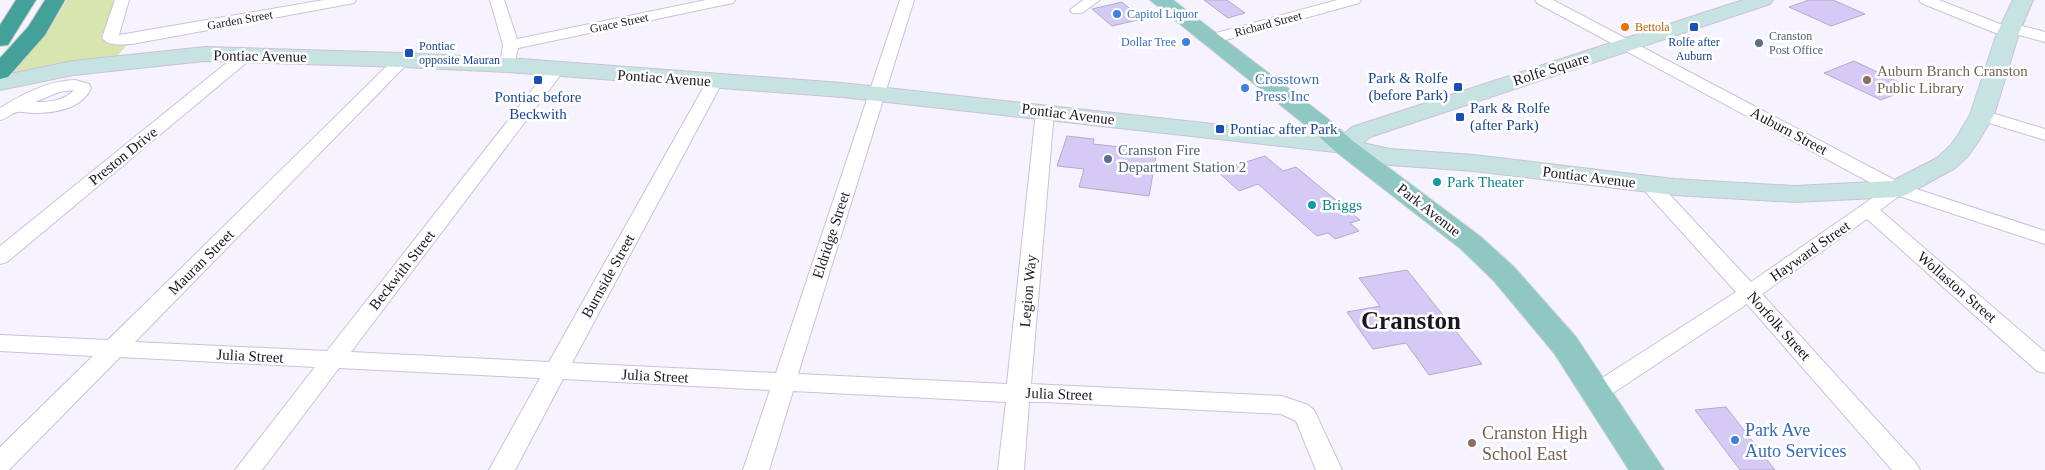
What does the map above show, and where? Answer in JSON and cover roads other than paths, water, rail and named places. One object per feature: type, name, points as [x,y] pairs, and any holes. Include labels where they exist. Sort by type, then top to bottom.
[{"type":"highway","points":[[0,40],[26,0]]},
{"type":"highway","points":[[0,72],[37,30],[55,0]]},
{"type":"main road","name":"Park Avenue","points":[[1160,0],[1318,123],[1344,146],[1471,243],[1504,274],[1565,345],[1648,470]]},
{"type":"main road","name":"Rolfe Square","points":[[1344,146],[1361,132],[1763,0]]},
{"type":"main road","name":"Pontiac Avenue","points":[[0,83],[73,68],[205,54],[402,60],[509,55],[556,70],[877,94],[1344,146],[1390,157],[1474,163],[1648,184],[1795,194],[1897,189],[1946,163],[1959,152],[1982,116],[2010,31],[2023,0]]},
{"type":"street","name":"Garden Street","points":[[122,0],[110,38],[116,40],[132,39],[348,0]]},
{"type":"street","points":[[497,0],[509,55]]},
{"type":"street","name":"Grace Street","points":[[509,55],[728,0]]},
{"type":"street","name":"Eldridge Street","points":[[756,470],[907,0]]},
{"type":"street","points":[[1077,10],[1093,0]]},
{"type":"street","name":"Richard Street","points":[[1211,39],[1354,0]]},
{"type":"street","name":"Auburn Street","points":[[1542,0],[1897,189],[2045,238]]},
{"type":"street","points":[[1926,0],[2010,31],[2045,37]]},
{"type":"street","name":"Preston Drive","points":[[0,257],[246,55]]},
{"type":"street","name":"Mauran Street","points":[[0,464],[402,60]]},
{"type":"street","name":"Beckwith Street","points":[[248,470],[556,70]]},
{"type":"street","name":"Burnside Street","points":[[502,470],[714,81]]},
{"type":"street","points":[[0,115],[17,106]]},
{"type":"street","name":"Legion Way","points":[[1011,470],[1044,112]]},
{"type":"street","points":[[1982,116],[2045,135]]},
{"type":"street","name":"Norfolk Street","points":[[1648,184],[1750,293],[1908,470]]},
{"type":"street","name":"Hayward Street","points":[[1596,393],[1750,293],[1897,189]]},
{"type":"street","name":"Wollaston Street","points":[[1869,210],[2035,351],[2045,365]]},
{"type":"street","name":"Julia Street","points":[[0,343],[1282,405],[1300,411],[1306,416],[1329,470]]},
{"type":"place","name":"Capitol Liquor","points":[[1117,14]]},
{"type":"place","name":"Bettola","points":[[1625,27]]},
{"type":"place","name":"Rolfe after Auburn","points":[[1694,27]]},
{"type":"place","name":"Dollar Tree","points":[[1186,42]]},
{"type":"place","name":"Cranston Post Office","points":[[1759,43]]},
{"type":"place","name":"Pontiac opposite Mauran","points":[[409,53]]},
{"type":"place","name":"Pontiac before Beckwith","points":[[538,80]]},
{"type":"place","name":"Auburn Branch Cranston Public Library","points":[[1867,80]]},
{"type":"place","name":"Park & Rolfe (before Park)","points":[[1458,87]]},
{"type":"place","name":"Crosstown Press Inc","points":[[1245,88]]},
{"type":"place","name":"Park & Rolfe (after Park)","points":[[1460,117]]},
{"type":"place","name":"Pontiac after Park","points":[[1220,129]]},
{"type":"place","name":"Cranston Fire Department Station 2","points":[[1108,159]]},
{"type":"place","name":"Park Theater","points":[[1437,182]]},
{"type":"place","name":"Briggs","points":[[1312,205]]},
{"type":"place","name":"Park Ave Auto Services","points":[[1735,440]]},
{"type":"place","name":"Cranston High School East","points":[[1472,443]]},
{"type":"district","name":"Cranston","points":[[1411,320]]}]
